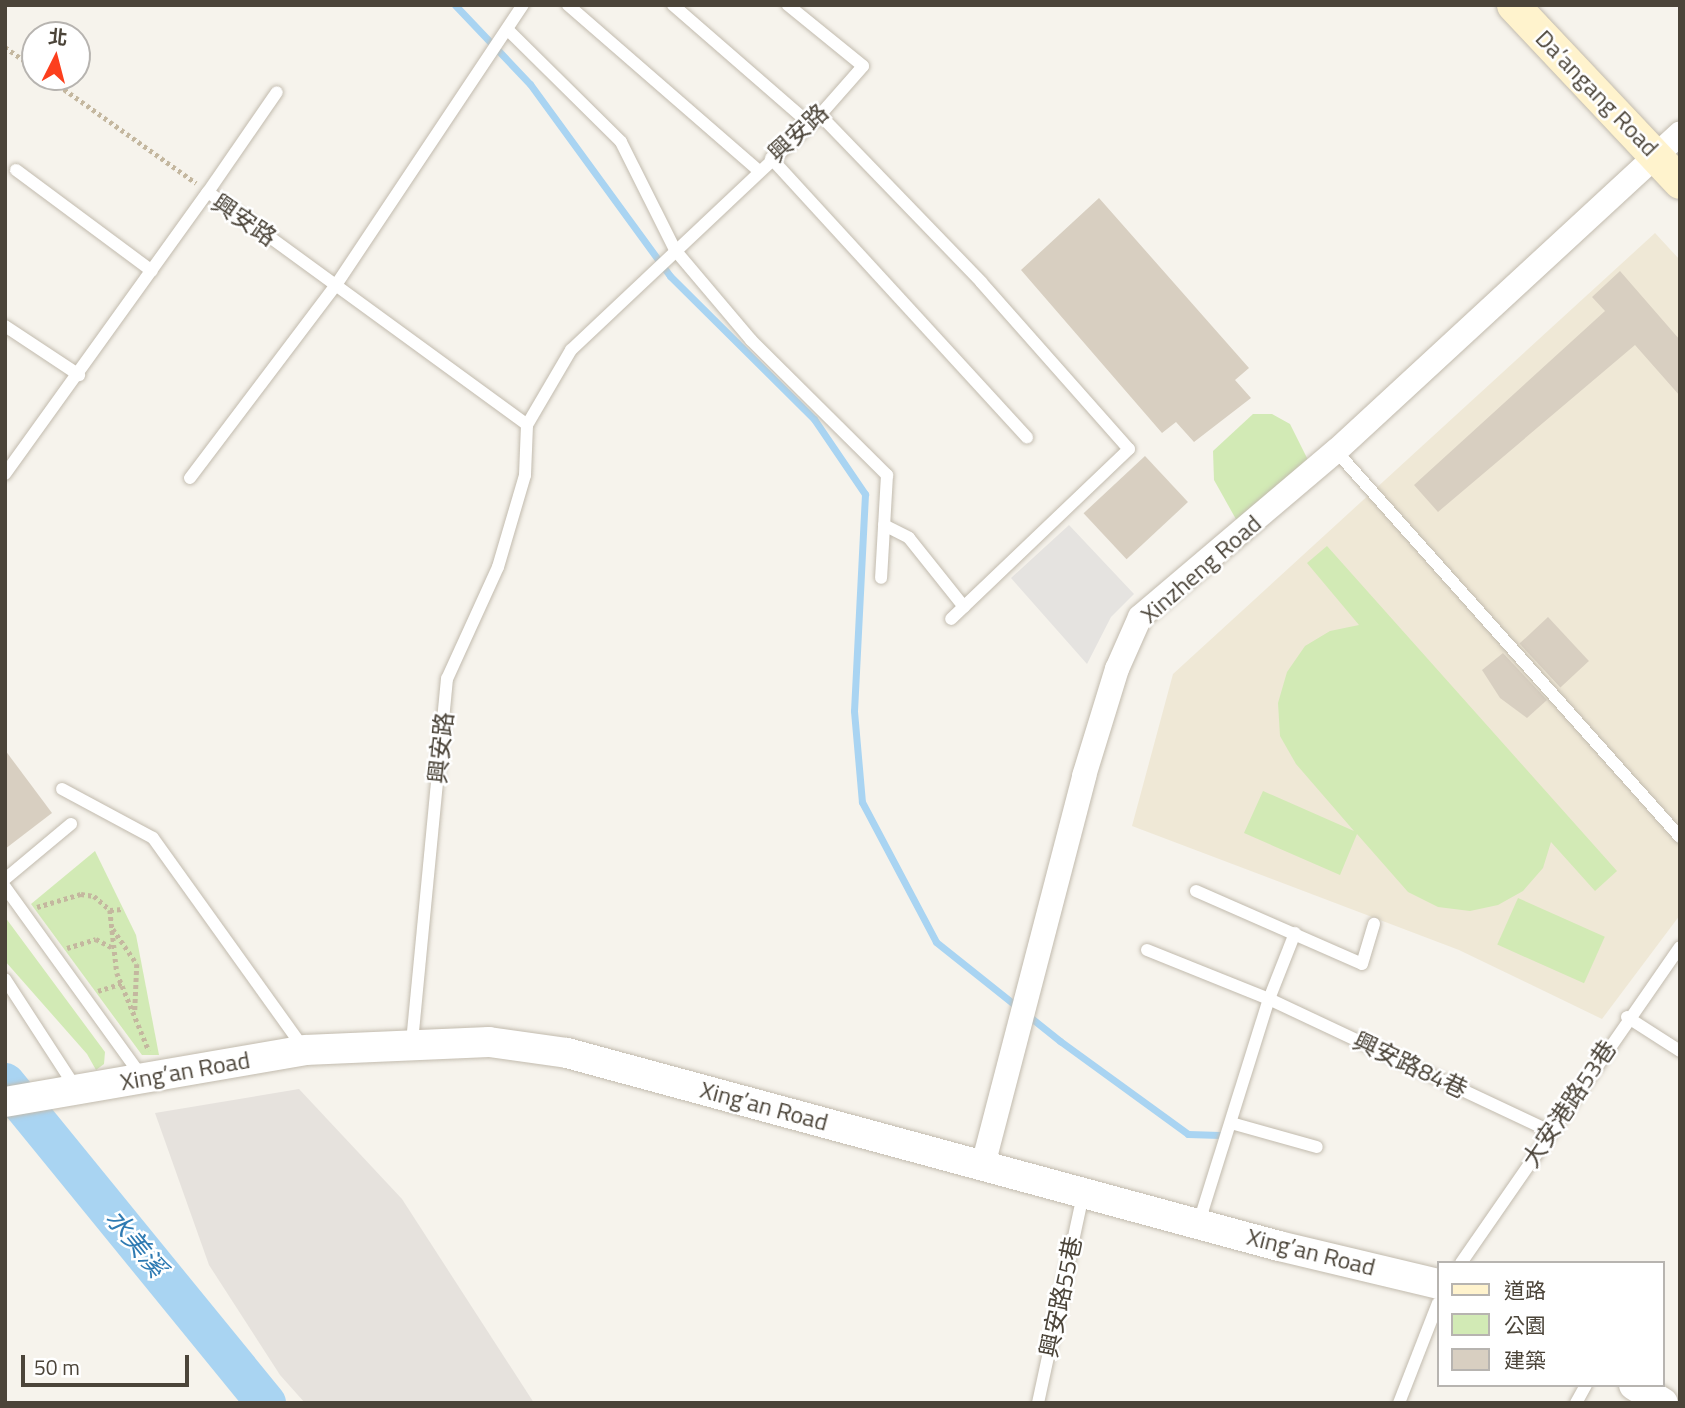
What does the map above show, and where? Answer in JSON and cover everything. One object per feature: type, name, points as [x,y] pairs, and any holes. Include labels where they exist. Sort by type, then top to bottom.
[{"type":"main road","name":"Da’angang Road","points":[[1513,6],[1668,144],[1680,182]]},
{"type":"street","name":"Xinzheng Road","points":[[983,1165],[1084,776],[1117,669],[1140,617],[1336,451],[1668,144]]},
{"type":"street","name":"Xing’an Road","points":[[5,1102],[77,1090],[146,1067],[412,1042],[489,1042],[567,1053],[1436,1283]]},
{"type":"street","points":[[1637,1387],[1663,1403]]},
{"type":"lane","points":[[190,478],[336,285],[523,5]]},
{"type":"lane","points":[[568,5],[758,170]]},
{"type":"lane","points":[[673,5],[815,120],[981,282],[1129,449],[951,619]]},
{"type":"lane","name":"興安路","points":[[412,1042],[447,679],[498,567],[525,475],[527,425],[571,349],[758,170],[815,120],[863,66],[788,5]]},
{"type":"lane","points":[[508,30],[621,142],[674,250],[751,341],[887,475],[881,578]]},
{"type":"lane","points":[[208,192],[276,92]]},
{"type":"lane","points":[[771,158],[1027,437]]},
{"type":"lane","points":[[16,170],[152,271]]},
{"type":"lane","name":"興安路","points":[[5,474],[79,375],[208,192],[527,425]]},
{"type":"lane","points":[[5,327],[79,375]]},
{"type":"lane","points":[[1336,451],[1680,837]]},
{"type":"lane","points":[[884,525],[909,538],[964,607]]},
{"type":"lane","points":[[62,789],[153,838],[305,1050]]},
{"type":"lane","points":[[5,879],[71,824]]},
{"type":"lane","points":[[5,887],[85,998],[146,1067]]},
{"type":"lane","points":[[1196,891],[1362,964],[1374,924]]},
{"type":"lane","points":[[1199,1222],[1269,999],[1295,933]]},
{"type":"lane","name":"大安港路53巷","points":[[1462,1261],[1627,1017],[1680,947]]},
{"type":"lane","name":"興安路84巷","points":[[1147,950],[1269,999],[1550,1131]]},
{"type":"lane","points":[[5,979],[77,1090]]},
{"type":"lane","points":[[1627,1017],[1680,1051]]},
{"type":"lane","points":[[1231,1123],[1317,1147]]},
{"type":"lane","name":"興安路55巷","points":[[1038,1403],[1084,1191]]},
{"type":"lane","points":[[1399,1403],[1436,1308]]},
{"type":"lane","points":[[1576,1403],[1585,1387]]},
{"type":"path","points":[[5,47],[21,58]]},
{"type":"path","points":[[67,91],[208,192]]},
{"type":"path","points":[[24,914],[71,894],[94,896],[110,911],[113,948],[122,983],[135,1011]]},
{"type":"path","points":[[110,911],[123,909]]},
{"type":"path","points":[[113,928],[137,964],[135,1011],[146,1067]]},
{"type":"path","points":[[56,958],[87,939],[104,941],[113,948]]},
{"type":"path","points":[[85,998],[122,983]]},
{"type":"shaded area","points":[[1655,233],[1680,260],[1680,915],[1602,1019],[1459,950],[1132,826],[1173,674]]},
{"type":"shaded area","points":[[1069,525],[1134,594],[1111,617],[1087,664],[1011,578]]},
{"type":"shaded area","points":[[299,1089],[402,1199],[534,1403],[305,1403],[280,1375],[209,1265],[155,1113]]},
{"type":"green space","points":[[1253,414],[1272,414],[1290,424],[1308,460],[1237,521],[1214,480],[1213,451]]},
{"type":"green space","points":[[1327,546],[1617,871],[1595,891],[1551,842],[1543,868],[1523,891],[1498,905],[1470,911],[1438,907],[1408,892],[1357,834],[1340,875],[1244,833],[1263,791],[1354,831],[1296,764],[1280,736],[1278,703],[1287,672],[1305,646],[1330,631],[1359,625],[1307,563]]},
{"type":"green space","points":[[95,851],[136,935],[159,1055],[142,1055],[31,904]]},
{"type":"green space","points":[[1518,898],[1605,937],[1584,983],[1497,945]]},
{"type":"green space","points":[[5,917],[105,1052],[104,1064],[96,1070],[87,1054],[5,961]]},
{"type":"building","points":[[1099,198],[1249,368],[1235,380],[1251,398],[1194,442],[1176,422],[1162,433],[1021,270]]},
{"type":"building","points":[[1620,271],[1680,340],[1680,396],[1635,345],[1438,512],[1414,485],[1605,311],[1592,297]]},
{"type":"building","points":[[1145,456],[1188,502],[1127,559],[1084,513]]},
{"type":"building","points":[[1548,617],[1589,661],[1560,687],[1519,644]]},
{"type":"building","points":[[1503,653],[1547,700],[1527,718],[1500,698],[1482,670]]},
{"type":"building","points":[[5,750],[52,813],[5,849]]},
{"type":"waterway","points":[[455,5],[530,84],[670,276],[814,419],[865,494],[854,711],[862,802],[936,942],[1060,1041],[1188,1134],[1220,1135]]},
{"type":"waterway","name":"水美溪","points":[[5,1083],[266,1403]]}]
